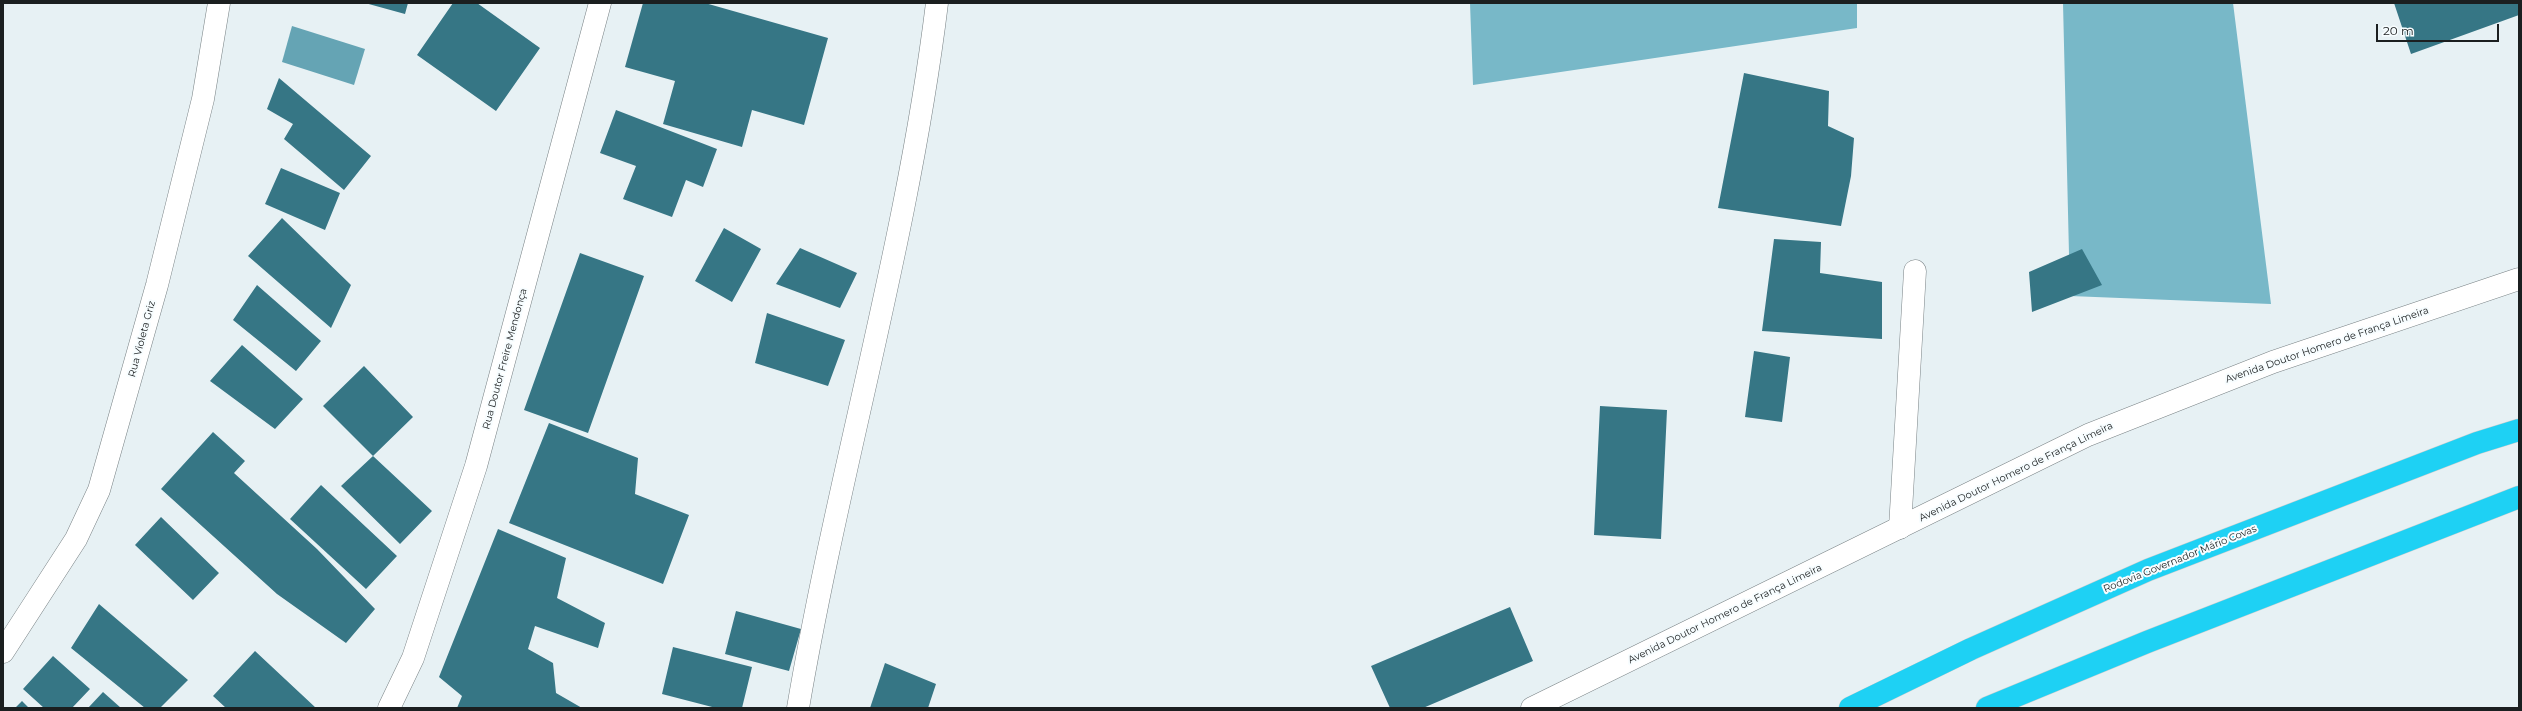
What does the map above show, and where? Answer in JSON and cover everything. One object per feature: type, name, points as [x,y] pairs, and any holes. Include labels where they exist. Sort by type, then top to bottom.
[{"type":"highway","name":"Rodovia Governador Mário Covas","points":[[1850,708],[1971,649],[2148,570],[2469,446],[2519,430]]},
{"type":"highway","points":[[1996,706],[2147,642],[2519,497]]},
{"type":"street","name":"Rua Violeta Griz","points":[[4,650],[76,539],[99,490],[127,397],[159,277],[203,99],[220,3]]},
{"type":"street","name":"Rua Doutor Freire Mendonça","points":[[389,708],[413,658],[476,466],[600,3]]},
{"type":"street","points":[[798,708],[826,560],[910,173],[927,82],[937,3]]},
{"type":"street","points":[[1900,528],[1915,271]]},
{"type":"street","name":"Avenida Doutor Homero de França Limeira","points":[[1532,708],[2088,435],[2273,362],[2519,279]]},
{"type":"shaded area","points":[[1470,3],[1857,3],[1857,28],[1473,85]]},
{"type":"shaded area","points":[[2063,3],[2233,3],[2271,304],[2070,296]]},
{"type":"shaded area","points":[[292,26],[365,49],[354,85],[282,62]]},
{"type":"building","points":[[365,3],[408,3],[405,14]]},
{"type":"building","points":[[453,3],[477,3],[540,48],[496,111],[417,55]]},
{"type":"building","points":[[643,3],[705,3],[828,38],[804,125],[752,110],[742,147],[663,124],[675,81],[625,67]]},
{"type":"building","points":[[2394,3],[2519,3],[2519,15],[2411,54]]},
{"type":"building","points":[[1744,73],[1829,91],[1828,126],[1854,138],[1851,176],[1841,226],[1718,208]]},
{"type":"building","points":[[279,78],[371,156],[344,190],[284,139],[293,124],[267,109]]},
{"type":"building","points":[[616,110],[717,149],[703,187],[686,180],[672,217],[623,199],[636,166],[600,153]]},
{"type":"building","points":[[281,168],[340,193],[325,230],[265,204]]},
{"type":"building","points":[[282,218],[351,285],[331,328],[248,256]]},
{"type":"building","points":[[724,228],[761,249],[732,302],[695,281]]},
{"type":"building","points":[[1774,239],[1821,242],[1820,273],[1882,282],[1882,339],[1762,331]]},
{"type":"building","points":[[800,248],[857,273],[840,308],[776,284]]},
{"type":"building","points":[[2082,249],[2102,285],[2032,312],[2029,272]]},
{"type":"building","points":[[580,253],[644,276],[588,433],[524,410]]},
{"type":"building","points":[[257,285],[321,341],[296,371],[233,320]]},
{"type":"building","points":[[767,313],[845,340],[828,386],[755,363]]},
{"type":"building","points":[[242,345],[303,399],[275,429],[210,381]]},
{"type":"building","points":[[1754,351],[1790,357],[1782,422],[1745,417]]},
{"type":"building","points":[[364,366],[413,417],[373,456],[323,406]]},
{"type":"building","points":[[1600,406],[1667,410],[1661,539],[1594,535]]},
{"type":"building","points":[[549,423],[638,458],[635,494],[689,515],[663,584],[509,523]]},
{"type":"building","points":[[213,432],[245,461],[234,473],[317,549],[375,609],[346,643],[277,594],[161,489]]},
{"type":"building","points":[[373,456],[432,511],[400,544],[341,486]]},
{"type":"building","points":[[321,485],[397,556],[366,589],[290,519]]},
{"type":"building","points":[[161,517],[219,573],[193,600],[135,545]]},
{"type":"building","points":[[498,529],[566,558],[557,598],[605,623],[598,648],[535,626],[528,649],[553,663],[556,693],[582,708],[457,708],[462,696],[439,677]]},
{"type":"building","points":[[99,604],[188,680],[160,708],[145,708],[71,648]]},
{"type":"building","points":[[1510,607],[1533,661],[1423,708],[1390,708],[1371,666]]},
{"type":"building","points":[[736,611],[801,629],[789,671],[725,654]]},
{"type":"building","points":[[673,647],[752,667],[742,708],[716,708],[662,694]]},
{"type":"building","points":[[255,651],[316,708],[226,708],[213,696]]},
{"type":"building","points":[[53,656],[90,689],[72,708],[44,708],[23,689]]},
{"type":"building","points":[[885,663],[936,684],[928,708],[870,708]]},
{"type":"building","points":[[103,692],[121,708],[88,708]]},
{"type":"building","points":[[22,701],[29,708],[15,708]]}]
